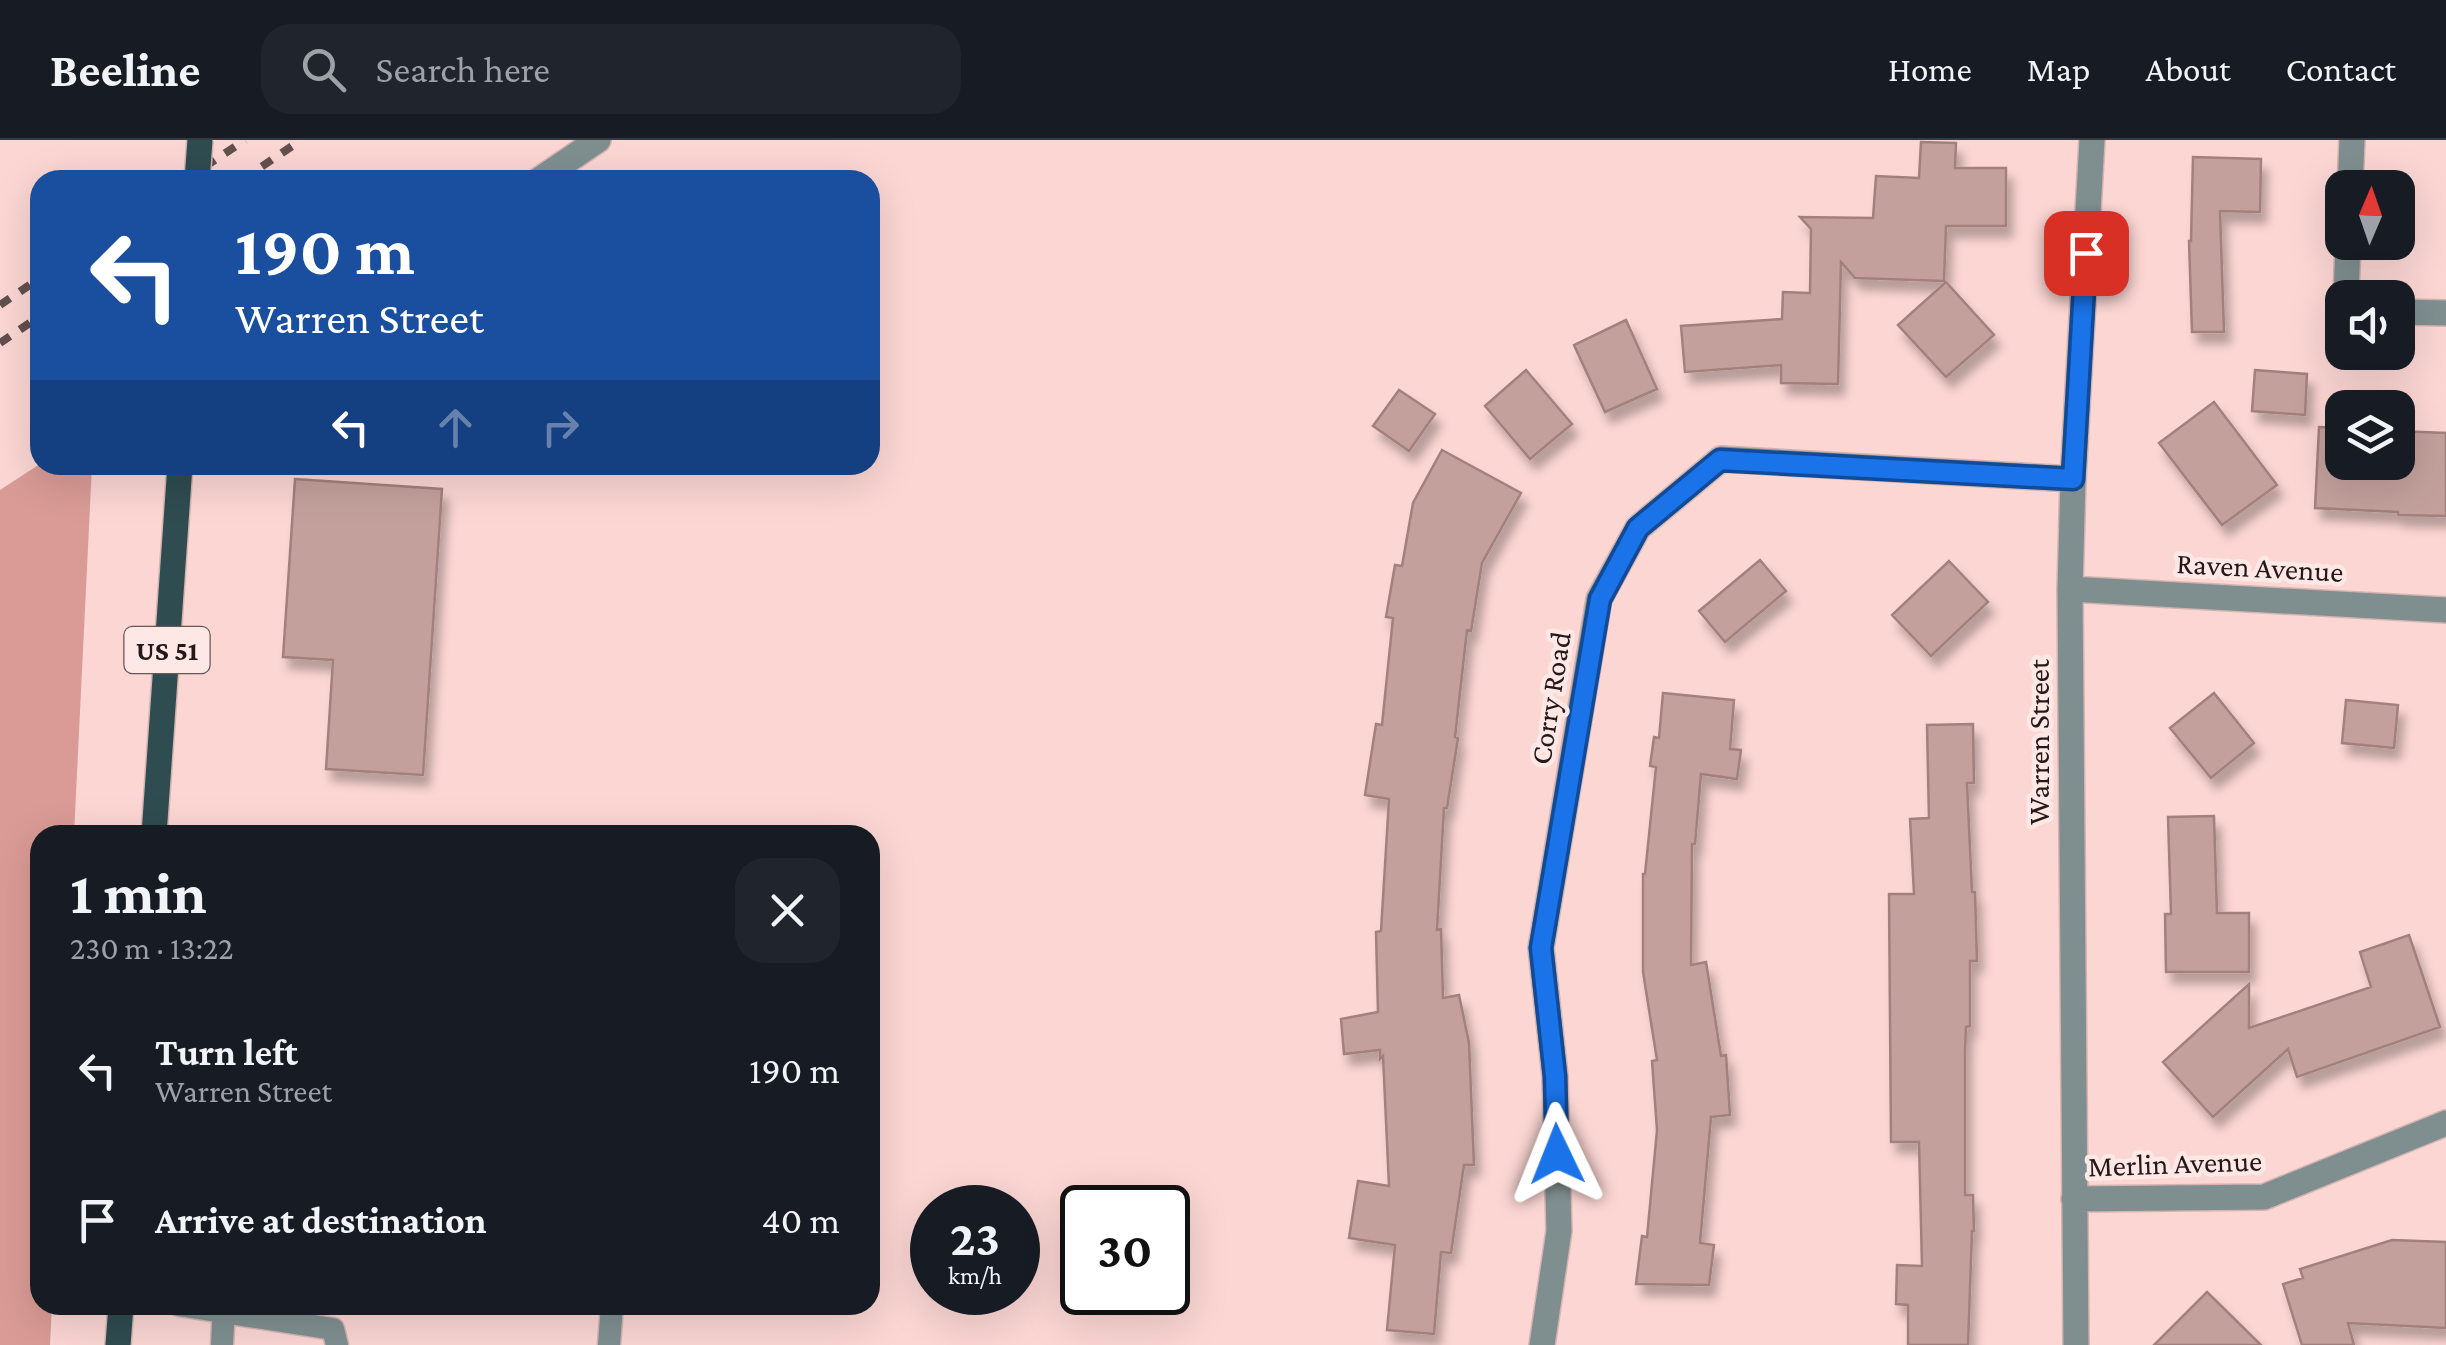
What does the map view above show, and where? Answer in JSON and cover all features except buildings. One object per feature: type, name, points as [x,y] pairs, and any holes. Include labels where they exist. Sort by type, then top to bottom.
[{"type":"main road","points":[[198,170],[200,140]]},
{"type":"main road","name":"US 51","points":[[155,825],[179,475]]},
{"type":"main road","points":[[118,1345],[120,1315]]},
{"type":"street","points":[[554,170],[598,140]]},
{"type":"street","name":"Warren Street","points":[[2076,1345],[2070,589],[2092,140]]},
{"type":"street","points":[[2351,170],[2352,140]]},
{"type":"street","points":[[2415,312],[2446,313]]},
{"type":"street","name":"Corry Road","points":[[1542,1345],[1559,1231],[1555,1076],[1541,948],[1600,599],[1638,528],[1720,460],[2073,479]]},
{"type":"street","name":"Raven Avenue","points":[[2070,589],[2446,610]]},
{"type":"street","name":"Merlin Avenue","points":[[2074,1199],[2264,1197],[2446,1123]]},
{"type":"lane","points":[[222,1345],[224,1315]]},
{"type":"lane","points":[[260,1315],[333,1329],[337,1345]]},
{"type":"lane","points":[[609,1345],[611,1315]]},
{"type":"shaded area","points":[[30,470],[30,475],[92,475],[74,825],[30,825],[30,1315],[52,1315],[50,1345],[0,1345],[0,490]]},
{"type":"railway","points":[[200,170],[245,140]]},
{"type":"railway","points":[[257,170],[301,140]]},
{"type":"railway","points":[[0,305],[30,285]]},
{"type":"railway","points":[[0,343],[30,323]]},
{"type":"route","points":[[1557,1154],[1555,1076],[1541,948],[1600,599],[1638,528],[1720,460],[2073,479],[2086,253]]}]
